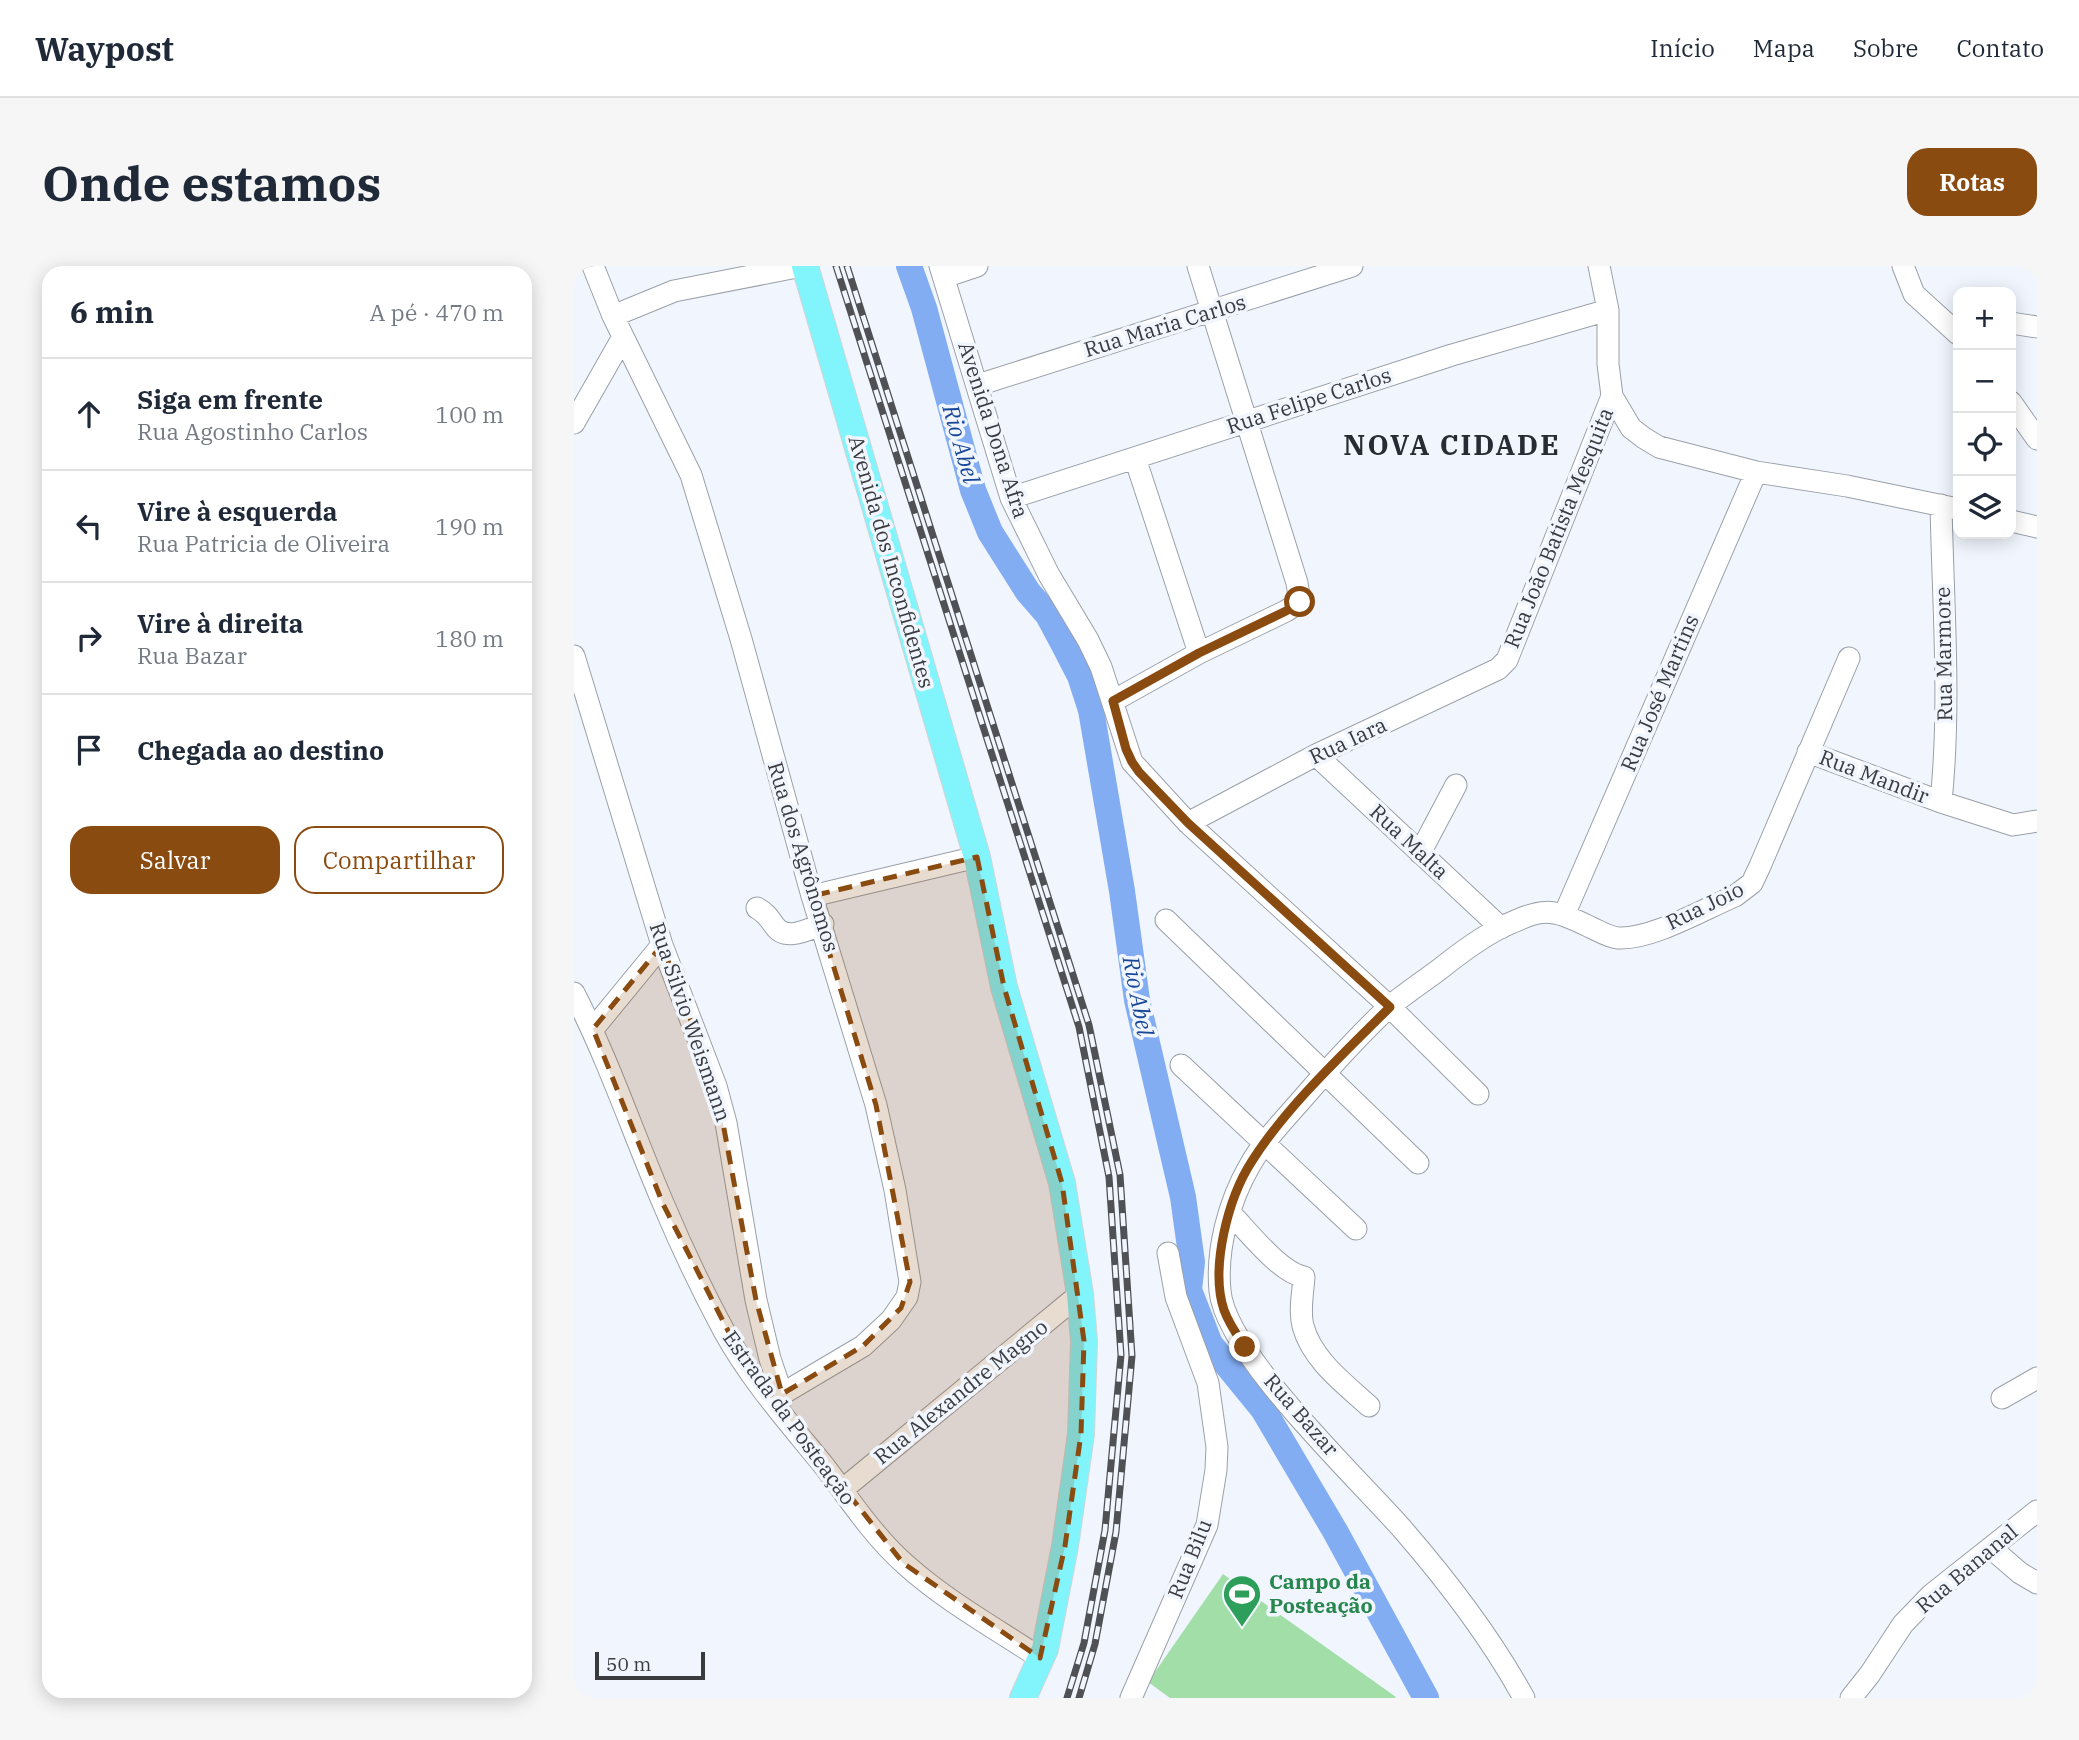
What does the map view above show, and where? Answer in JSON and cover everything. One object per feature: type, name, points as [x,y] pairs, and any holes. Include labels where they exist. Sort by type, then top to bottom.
[{"type":"main road","name":"Avenida dos Inconfidentes","points":[[804,266],[977,857],[1004,987],[1062,1183],[1080,1294],[1084,1341],[1081,1434],[1065,1546],[1045,1648],[1040,1658]]},
{"type":"main road","points":[[1023,1698],[1040,1658]]},
{"type":"street","name":"Rua dos Agrônomos","points":[[593,266],[613,316],[691,475],[741,639],[812,896],[876,1105],[895,1191],[910,1282],[901,1308],[863,1346],[780,1401]]},
{"type":"street","points":[[613,316],[674,291],[804,266]]},
{"type":"street","points":[[942,271],[977,266]]},
{"type":"street","points":[[1113,701],[1199,653],[1300,602],[1297,583],[1198,266]]},
{"type":"street","name":"Rua Maria Carlos","points":[[978,385],[1352,266]]},
{"type":"street","points":[[1600,266],[1608,310],[1608,364],[1612,396],[1631,428],[1660,447],[1756,472],[1847,486],[1949,507]]},
{"type":"street","points":[[1903,266],[1914,294],[1953,329]]},
{"type":"street","name":"Avenida Dona Afra","points":[[942,271],[1011,498],[1049,575],[1088,640],[1113,701],[1132,762],[1188,823],[1390,1007],[1479,1094]]},
{"type":"street","name":"Rua Felipe Carlos","points":[[1011,498],[1452,355],[1608,310]]},
{"type":"street","points":[[1934,312],[1953,315]]},
{"type":"street","points":[[2016,324],[2037,327]]},
{"type":"street","points":[[574,423],[623,337]]},
{"type":"street","name":"Rua João Batista Mesquita","points":[[1507,660],[1612,396]]},
{"type":"street","points":[[2016,409],[2037,439]]},
{"type":"street","points":[[1135,458],[1199,653]]},
{"type":"street","name":"Rua José Martins","points":[[1564,915],[1756,472]]},
{"type":"street","name":"Rua Marmore","points":[[1941,802],[1945,760],[1949,507]]},
{"type":"street","points":[[2016,523],[2037,527]]},
{"type":"street","name":"Rua Silvio Weismann","points":[[574,656],[662,945],[716,1086],[726,1123],[756,1300],[780,1401]]},
{"type":"street","name":"Rua Mandir","points":[[1849,658],[1808,752],[1941,802],[2013,825],[2037,821]]},
{"type":"street","name":"Rua Iara","points":[[1188,823],[1317,755],[1486,676],[1507,660]]},
{"type":"street","name":"Rua Joio","points":[[1564,915],[1606,935],[1632,938],[1648,934],[1741,893],[1755,877],[1808,752]]},
{"type":"street","name":"Rua Malta","points":[[1317,755],[1501,928]]},
{"type":"street","points":[[1420,853],[1456,785]]},
{"type":"street","points":[[812,896],[977,857]]},
{"type":"street","points":[[757,908],[764,911],[783,934],[799,933],[822,924]]},
{"type":"street","name":"Rua Bazar","points":[[1524,1698],[1478,1624],[1453,1591],[1404,1531],[1265,1374],[1231,1327],[1220,1291],[1223,1241],[1230,1213],[1250,1164],[1264,1143],[1325,1073],[1390,1007],[1469,946],[1501,928],[1545,911],[1564,915]]},
{"type":"street","points":[[1166,920],[1418,1163]]},
{"type":"street","points":[[593,1029],[662,945]]},
{"type":"street","name":"Estrada da Posteação","points":[[574,993],[593,1029],[663,1204],[726,1335],[780,1401],[842,1490],[903,1563],[1040,1658]]},
{"type":"street","points":[[1181,1065],[1356,1229]]},
{"type":"street","points":[[1230,1213],[1283,1267],[1304,1277],[1302,1315],[1306,1335],[1317,1355],[1369,1406]]},
{"type":"street","name":"Rua Bilu","points":[[1134,1697],[1207,1525],[1216,1469],[1215,1426],[1208,1383],[1176,1297],[1168,1252]]},
{"type":"street","name":"Rua Alexandre Magno","points":[[842,1490],[1080,1294]]},
{"type":"street","points":[[2002,1398],[2037,1378]]},
{"type":"street","name":"Rua Bananal","points":[[1851,1698],[1903,1624],[1931,1595],[2037,1511]]},
{"type":"street","points":[[1991,1548],[2037,1583]]},
{"type":"highlighted area","points":[[977,857],[1004,987],[1062,1183],[1084,1341],[1081,1434],[1065,1546],[1040,1658],[903,1563],[744,1362],[663,1204],[593,1029],[662,945],[716,1086],[756,1300],[782,1394],[863,1346],[901,1308],[910,1282],[876,1105],[812,896]]},
{"type":"green space","name":"Campo da Posteação","points":[[1223,1574],[1396,1697],[1170,1698],[1148,1682]]},
{"type":"waterway","name":"Rio Abel","points":[[909,266],[924,308],[973,490],[990,532],[1028,592],[1048,615],[1080,676],[1091,710],[1122,891],[1137,1000],[1183,1197],[1192,1262],[1189,1290],[1210,1344],[1263,1409],[1335,1531],[1426,1698]]},
{"type":"railway","points":[[836,266],[1079,1027],[1109,1177],[1121,1355],[1105,1530],[1084,1643],[1067,1698]]},
{"type":"railway","points":[[847,266],[1089,1025],[1120,1175],[1132,1356],[1116,1532],[1095,1644],[1079,1698]]},
{"type":"place","name":"Campo da Posteação","points":[[1242,1628]]},
{"type":"district","name":"NOVA CIDADE","points":[[1452,445]]},
{"type":"route","points":[[1245,1347],[1231,1327],[1220,1291],[1223,1241],[1239,1188],[1264,1143],[1325,1073],[1390,1007],[1188,823],[1139,772],[1126,749],[1113,701],[1199,653],[1300,602]]}]
